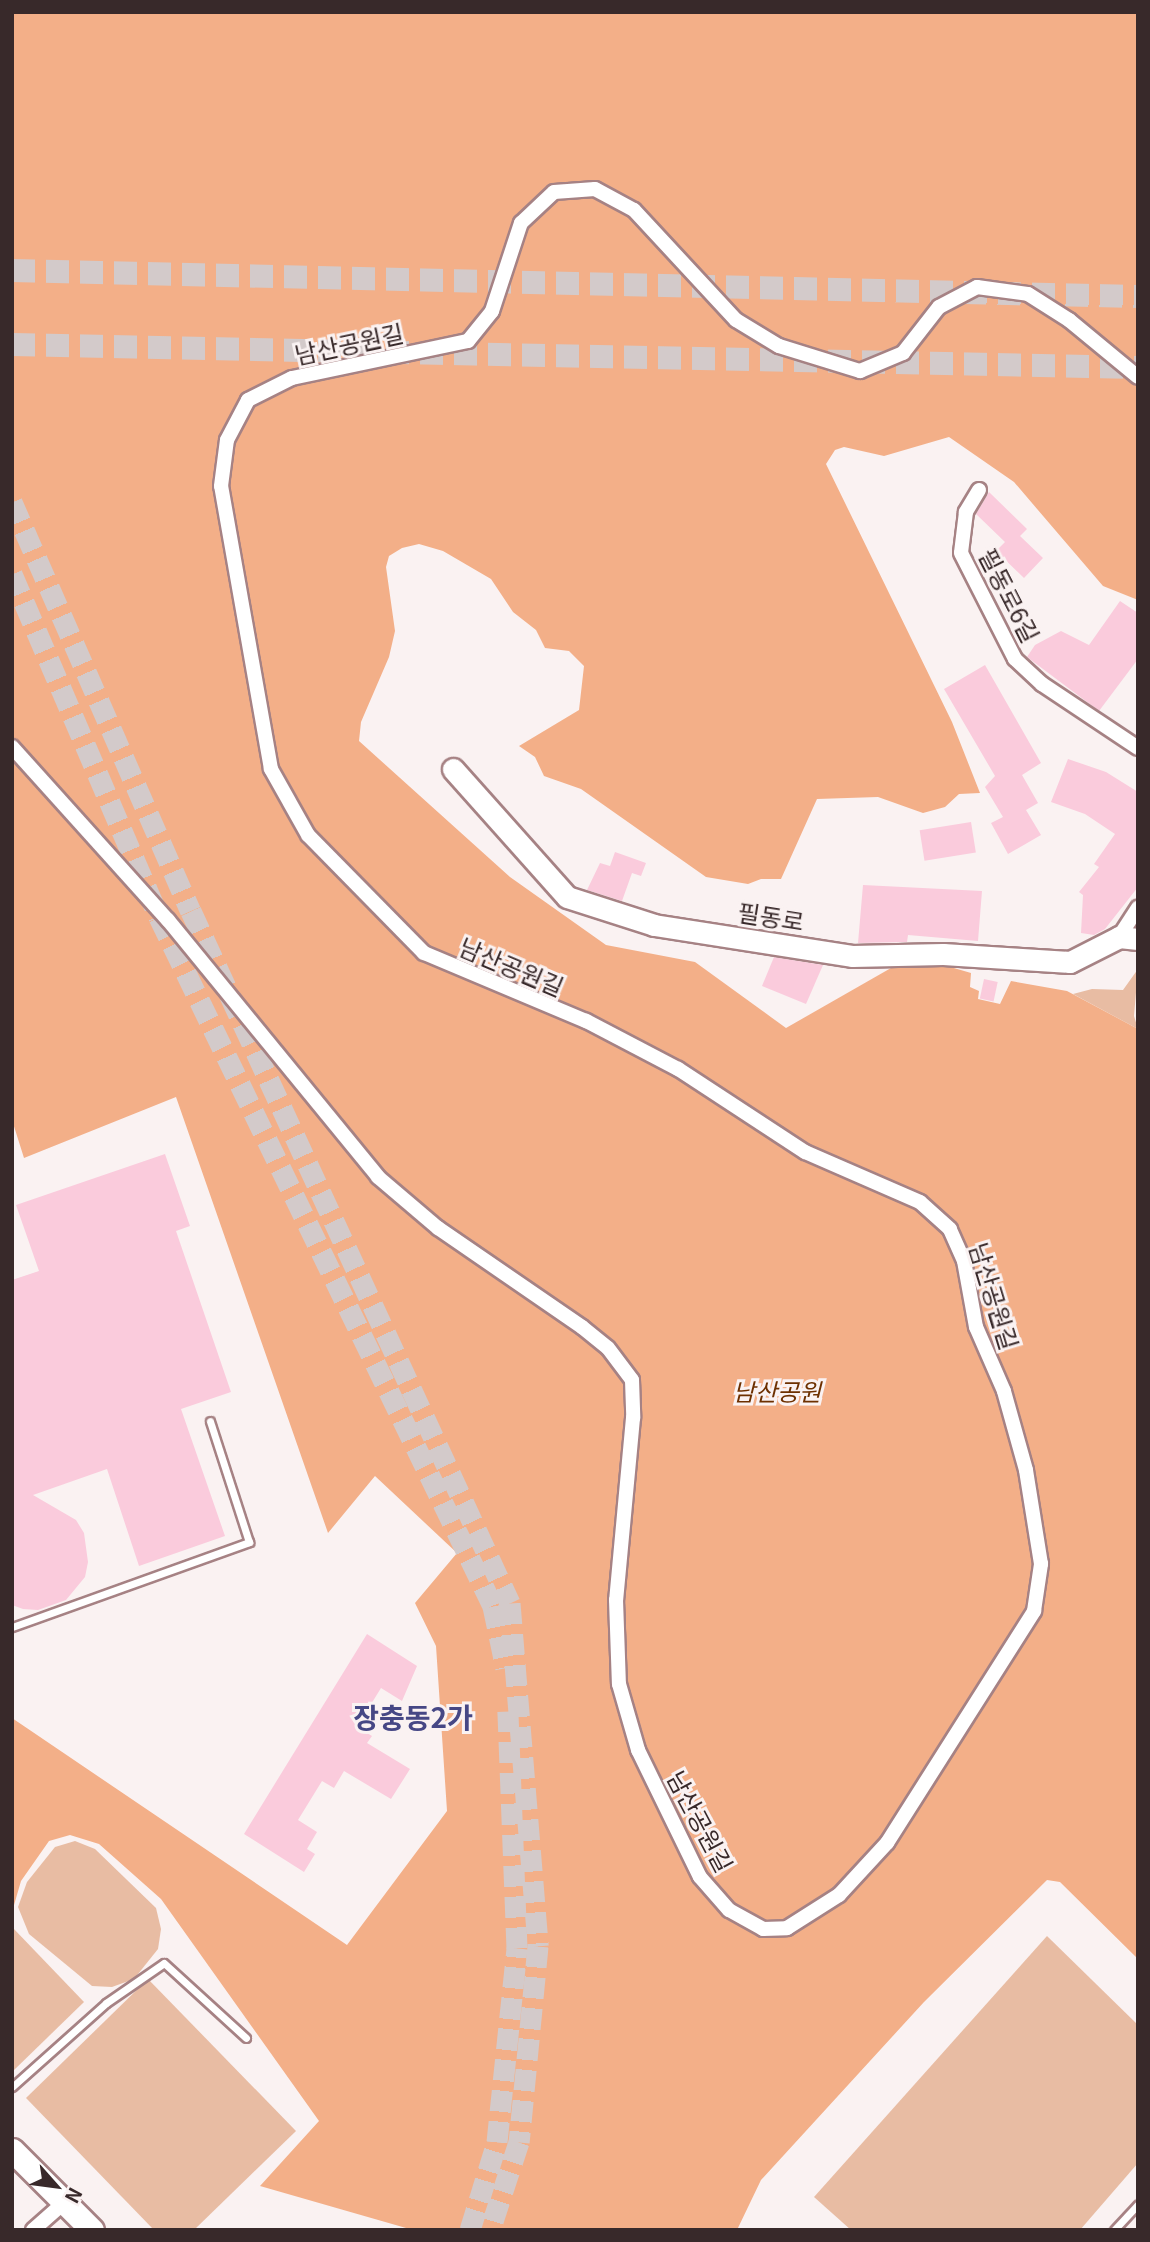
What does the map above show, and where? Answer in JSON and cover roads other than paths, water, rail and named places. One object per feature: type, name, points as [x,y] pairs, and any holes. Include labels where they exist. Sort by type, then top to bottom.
[{"type":"main road","points":[[12,2150],[66,2200],[92,2230]]},
{"type":"street","name":"남산공원길","points":[[12,747],[168,920],[378,1177],[438,1227],[608,1348],[632,1380],[633,1418],[616,1600],[619,1684],[638,1750],[700,1877],[729,1910],[763,1929],[788,1928],[839,1895],[887,1843],[1034,1611],[1041,1563],[1026,1470],[1004,1391],[976,1327],[964,1261],[950,1229],[920,1202],[805,1152],[678,1069],[586,1021],[424,953],[308,835],[271,769],[221,486],[227,440],[248,400],[292,377],[468,341],[492,310],[521,223],[554,192],[595,189],[634,210],[736,320],[791,349],[860,371],[903,353],[939,307],[977,287],[1028,294],[1069,320],[1138,377]]},
{"type":"street","name":"필동로6길","points":[[979,489],[966,513],[961,553],[1015,659],[1042,684],[1138,748]]},
{"type":"street","name":"필동로","points":[[453,769],[567,897],[654,925],[852,956],[943,954],[1070,962],[1128,938]]},
{"type":"street","points":[[1128,938],[1138,908]]},
{"type":"street","points":[[33,2230],[66,2200]]},
{"type":"lane","points":[[12,1628],[249,1542],[209,1421]]},
{"type":"lane","points":[[12,2087],[106,2003],[164,1963],[246,2038]]},
{"type":"lane","points":[[1114,2230],[1138,2204]]},
{"type":"tunnel","points":[[12,270],[1138,296]]},
{"type":"tunnel","points":[[12,344],[1138,367]]},
{"type":"tunnel","points":[[12,502],[191,911],[510,1603],[538,1946],[519,2142],[490,2230]]},
{"type":"tunnel","points":[[12,574],[159,917],[493,1606],[506,1668]]},
{"type":"tunnel","points":[[470,2230],[497,2142],[517,1948],[508,1711]]},
{"type":"district","name":"장충동2가","points":[[413,1716]]},
{"type":"park label","name":"남산공원","points":[[777,1391]]}]
